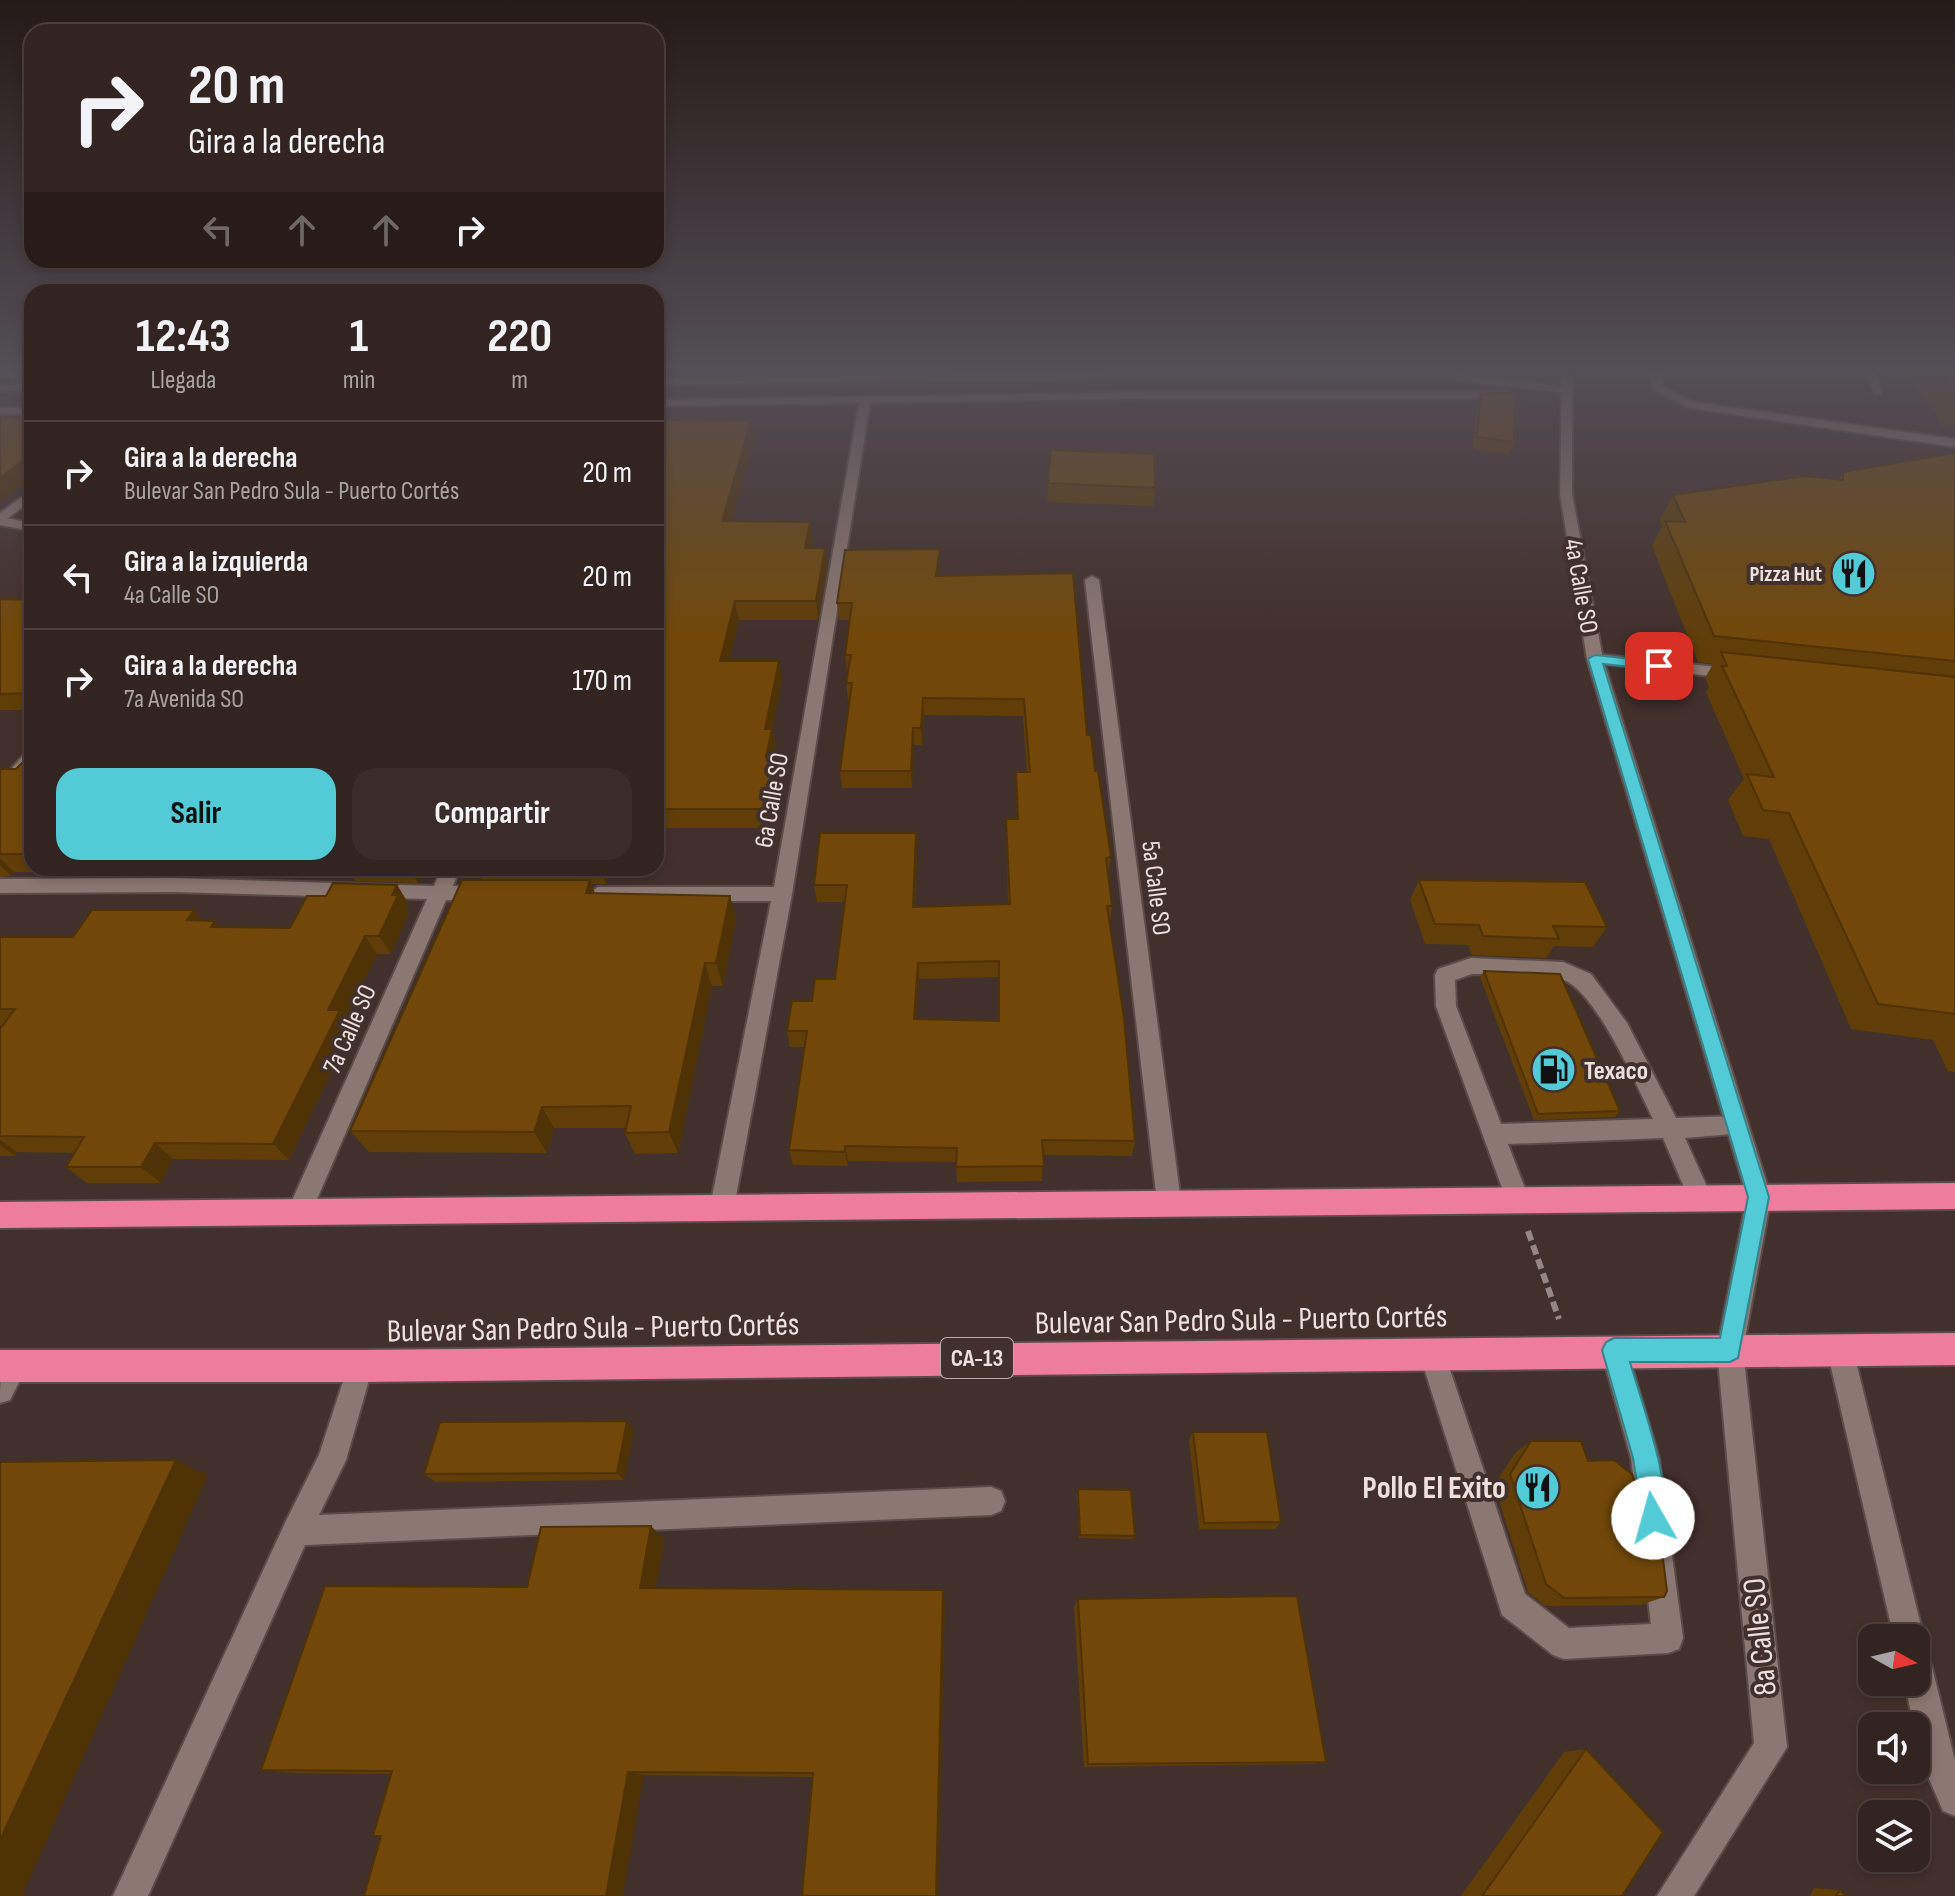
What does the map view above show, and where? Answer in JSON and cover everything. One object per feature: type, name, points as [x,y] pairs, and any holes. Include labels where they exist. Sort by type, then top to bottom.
[{"type":"highway","points":[[0,1215],[1955,1196]]},
{"type":"highway","name":"Bulevar San Pedro Sula - Puerto Cortés","points":[[5,1374],[360,1366],[1432,1352],[1955,1349]]},
{"type":"street","name":"6a Calle SO","points":[[722,1207],[782,894],[855,460]]},
{"type":"street","name":"4a Calle SO","points":[[1566,460],[1566,494],[1595,659],[1759,1197],[1730,1350]]},
{"type":"street","points":[[0,520],[24,500]]},
{"type":"street","points":[[0,520],[24,525]]},
{"type":"street","name":"5a Calle SO","points":[[1092,580],[1169,1202]]},
{"type":"street","points":[[1595,659],[1753,676]]},
{"type":"street","points":[[0,793],[24,765]]},
{"type":"street","points":[[173,885],[179,876]]},
{"type":"street","name":"7a Calle SO","points":[[299,1212],[447,876]]},
{"type":"street","points":[[0,886],[173,885],[501,894]]},
{"type":"street","points":[[579,894],[782,894]]},
{"type":"street","points":[[1517,1199],[1446,1006],[1445,975],[1471,966],[1563,970],[1584,980],[1619,1029],[1670,1129],[1700,1198]]},
{"type":"street","points":[[1493,1134],[1736,1126]]},
{"type":"street","points":[[1432,1352],[1513,1604],[1564,1644],[1668,1638],[1645,1458],[1614,1350]]},
{"type":"street","name":"8a Calle SO","points":[[1674,1896],[1771,1747],[1730,1350]]},
{"type":"street","points":[[1840,1350],[1906,1624]]},
{"type":"street","points":[[130,1896],[296,1531],[332,1460],[360,1366]]},
{"type":"street","points":[[296,1531],[991,1501]]},
{"type":"street","points":[[1923,1696],[1940,1767],[1955,1799]]},
{"type":"path","points":[[1517,1199],[1570,1351]]},
{"type":"building","points":[[0,460],[23,460],[0,478]]},
{"type":"building","points":[[664,460],[740,460],[722,521],[810,522],[805,548],[825,548],[816,601],[735,601],[720,661],[779,661],[765,729],[772,729],[766,757],[780,757],[770,809],[664,809]]},
{"type":"building","points":[[1050,460],[1154,460],[1155,488],[1048,483]]},
{"type":"building","points":[[1911,460],[1955,460],[1955,661],[1714,636],[1665,521],[1685,522],[1673,495],[1805,476],[1843,480],[1843,472]]},
{"type":"building","points":[[940,549],[936,576],[1073,573],[1087,735],[1091,735],[1111,857],[1106,858],[1112,906],[1107,906],[1124,1018],[1135,1141],[1042,1140],[1044,1166],[956,1167],[957,1148],[845,1146],[845,1152],[789,1150],[807,1031],[787,1031],[792,1001],[812,1001],[815,979],[835,979],[847,885],[814,885],[820,833],[916,833],[913,907],[1010,904],[1006,819],[1018,819],[1016,772],[1030,772],[1024,699],[923,698],[921,728],[913,728],[911,771],[840,771],[852,683],[846,683],[851,655],[845,655],[852,603],[837,603],[845,550]],"holes":[[[999,961],[999,1021],[914,1019],[918,963]]]},
{"type":"building","points":[[0,599],[24,600],[24,693],[0,694]]},
{"type":"building","points":[[1721,652],[1955,677],[1955,1014],[1878,1004],[1789,813],[1763,810],[1747,774],[1774,777],[1722,666],[1727,666]]},
{"type":"building","points":[[24,763],[24,854],[0,854],[0,771],[16,769]]},
{"type":"building","points":[[462,880],[590,880],[586,893],[730,896],[716,963],[705,963],[669,1132],[625,1133],[631,1106],[542,1107],[534,1132],[350,1131]]},
{"type":"building","points":[[1419,880],[1585,882],[1607,927],[1553,926],[1559,939],[1483,936],[1479,925],[1435,924]]},
{"type":"building","points":[[333,883],[397,885],[392,895],[398,895],[379,936],[365,936],[328,1010],[340,1010],[273,1144],[155,1143],[141,1167],[66,1167],[84,1137],[0,1136],[0,1029],[15,1009],[0,1009],[0,937],[73,937],[92,910],[194,910],[187,920],[215,921],[211,927],[290,928],[307,896],[326,896]]},
{"type":"building","points":[[1484,971],[1560,974],[1620,1111],[1538,1114]]},
{"type":"building","points":[[627,1421],[617,1473],[424,1474],[440,1422]]},
{"type":"building","points":[[1193,1432],[1267,1432],[1281,1522],[1204,1523]]},
{"type":"building","points":[[1531,1441],[1581,1441],[1588,1461],[1614,1460],[1632,1474],[1663,1559],[1667,1591],[1664,1597],[1564,1598],[1546,1584],[1510,1474]]},
{"type":"building","points":[[176,1460],[0,1840],[0,1462]]},
{"type":"building","points":[[1078,1489],[1131,1490],[1135,1536],[1080,1535]]},
{"type":"building","points":[[651,1526],[640,1588],[943,1590],[936,1896],[802,1896],[813,1773],[628,1772],[606,1896],[364,1896],[381,1836],[373,1836],[392,1771],[261,1770],[325,1586],[527,1587],[541,1527]]},
{"type":"building","points":[[1297,1596],[1326,1762],[1088,1764],[1078,1599]]},
{"type":"building","points":[[1586,1749],[1663,1832],[1622,1896],[1482,1896]]},
{"type":"place","name":"Pizza Hut","points":[[1853,573]]},
{"type":"place","name":"Texaco","points":[[1553,1070]]},
{"type":"place","name":"Pollo El Exito","points":[[1537,1487]]},
{"type":"route","points":[[1653,1518],[1645,1458],[1614,1350],[1730,1350],[1759,1197],[1595,659],[1659,666]]}]
